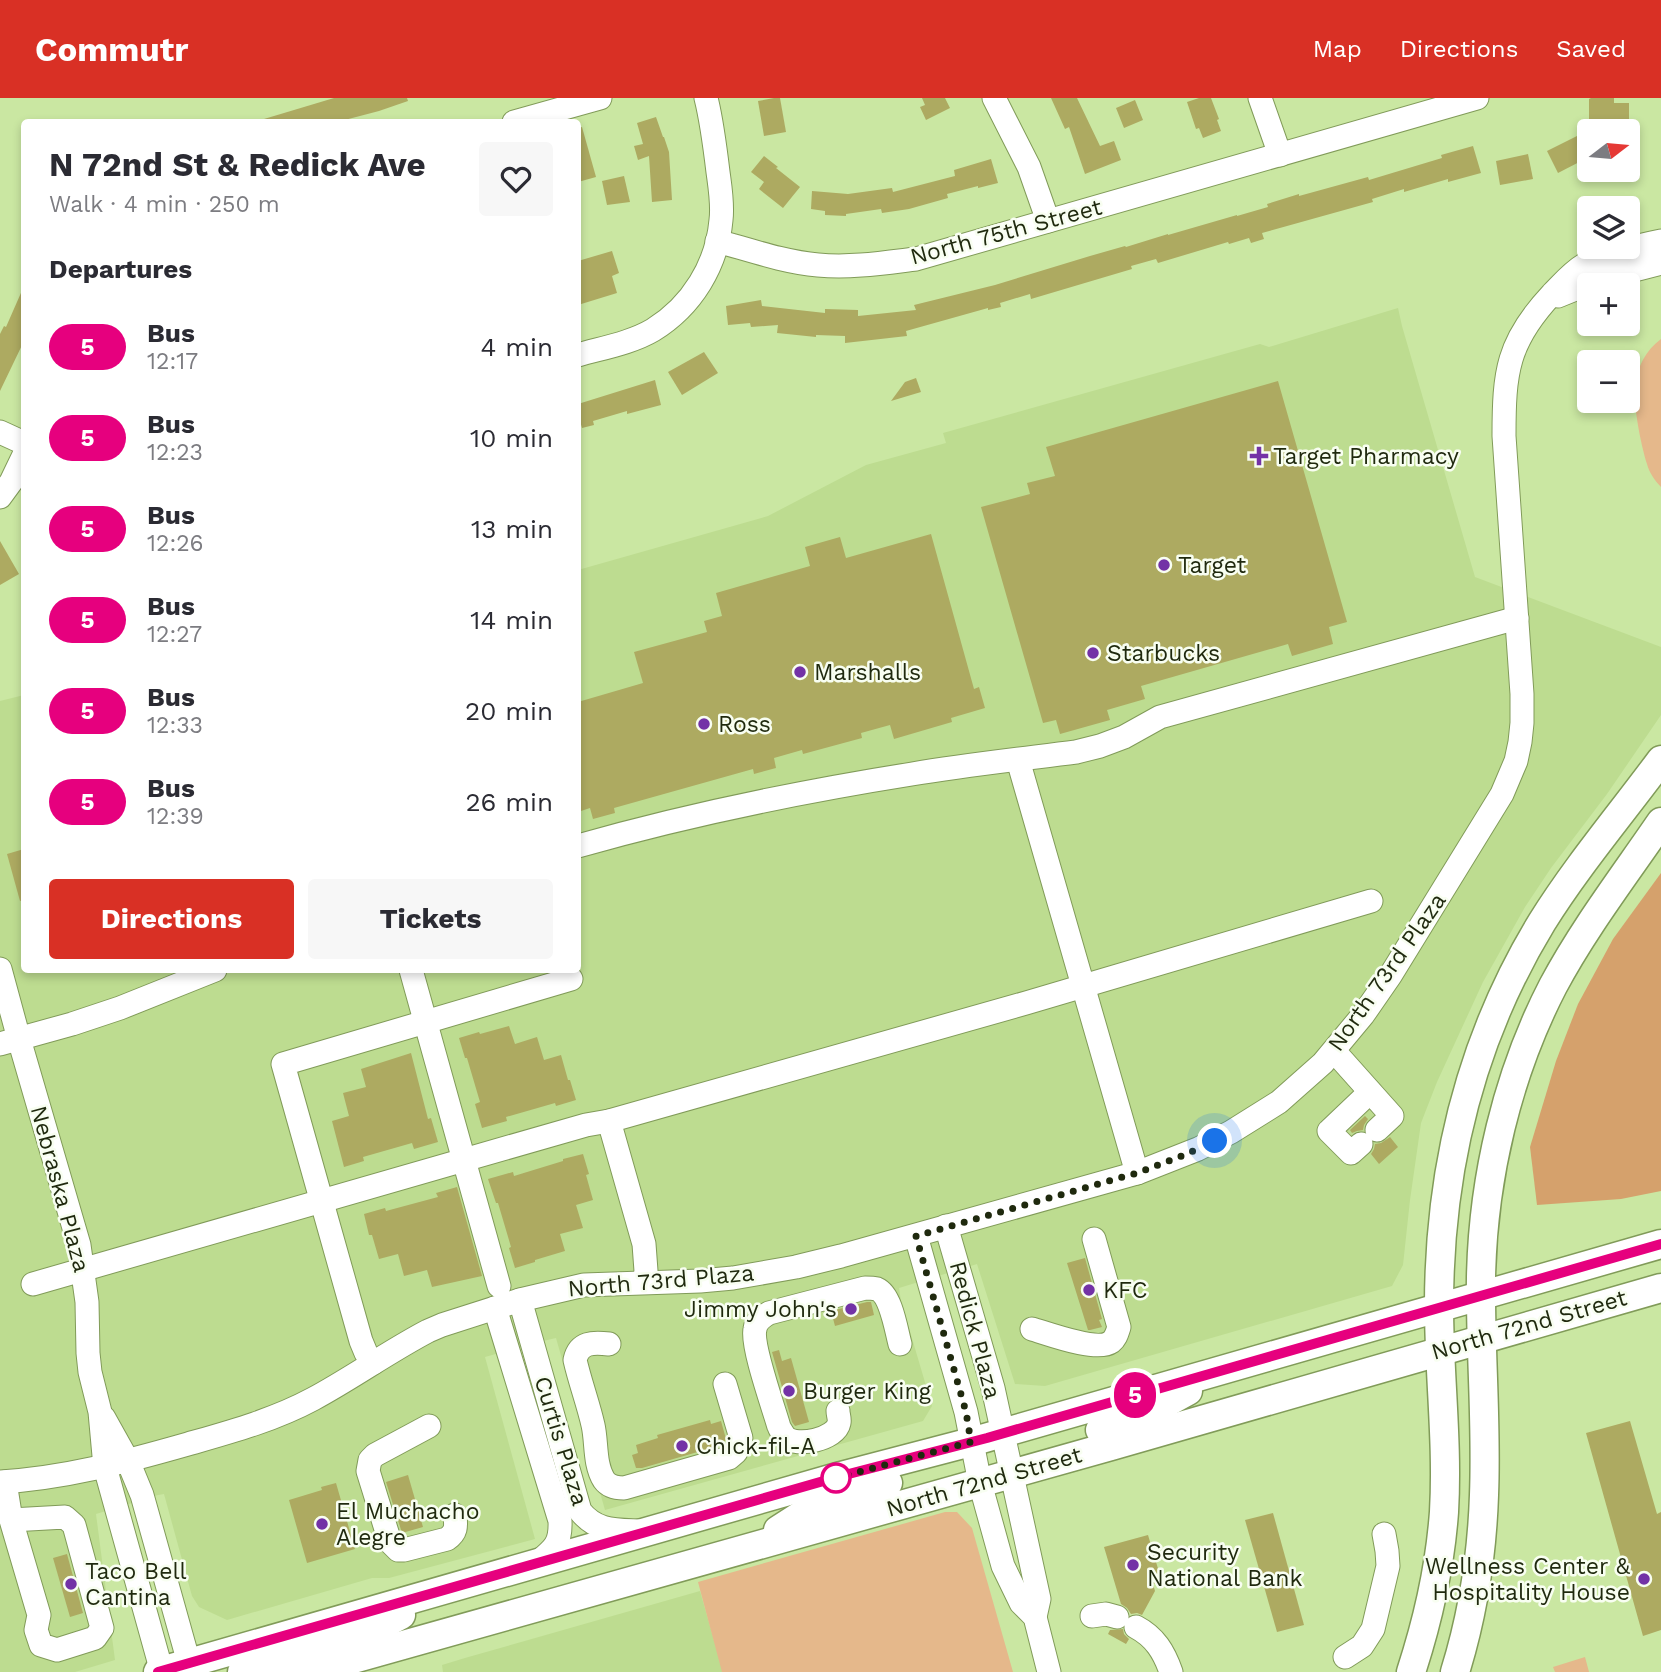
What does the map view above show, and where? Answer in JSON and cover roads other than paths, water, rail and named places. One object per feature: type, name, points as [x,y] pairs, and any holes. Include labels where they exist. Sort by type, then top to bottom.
[{"type":"main road","points":[[1411,1672],[1432,1599],[1443,1520],[1445,1455],[1439,1307],[1443,1228],[1450,1169],[1464,1100],[1485,1040],[1514,973],[1543,921],[1661,760]]},
{"type":"main road","points":[[1455,1672],[1473,1601],[1482,1530],[1485,1446],[1481,1295],[1483,1238],[1490,1182],[1507,1105],[1522,1059],[1553,988],[1593,919],[1661,822]]},
{"type":"main road","name":"North 72nd Street","points":[[1007,1456],[1230,1368],[1661,1244]]},
{"type":"main road","name":"North 72nd Street","points":[[174,1670],[841,1476],[976,1462],[1007,1456],[1440,1350],[1661,1288]]},
{"type":"main road","points":[[976,1462],[989,1471],[1007,1456]]},
{"type":"main road","name":"North 72nd Street","points":[[307,1672],[742,1550],[976,1462]]},
{"type":"main road","points":[[242,1672],[365,1634],[456,1586]]},
{"type":"street","points":[[525,119],[600,98]]},
{"type":"street","points":[[581,354],[634,339],[653,330],[688,302],[711,264],[722,220],[712,122],[706,98]]},
{"type":"street","points":[[994,98],[1029,167],[1048,221]]},
{"type":"street","points":[[1261,98],[1280,155]]},
{"type":"street","name":"North 75th Street","points":[[717,241],[803,263],[869,265],[916,259],[1477,98]]},
{"type":"street","name":"North 73rd Plaza","points":[[2,1482],[32,1480],[105,1467],[264,1420],[313,1399],[428,1331],[497,1297],[520,1300],[584,1285],[700,1281],[796,1267],[1137,1173],[1198,1149],[1279,1102],[1303,1083],[1363,1016],[1485,822],[1516,761],[1522,723],[1522,694],[1504,436],[1505,392],[1511,357],[1518,339],[1545,301],[1588,263],[1661,241]]},
{"type":"street","points":[[1545,301],[1592,282],[1661,262]]},
{"type":"street","points":[[0,432],[21,442]]},
{"type":"street","points":[[0,497],[21,461]]},
{"type":"street","points":[[581,845],[793,795],[912,774],[1076,752],[1124,737],[1143,724],[1160,717],[1517,618]]},
{"type":"street","points":[[1018,760],[1137,1173]]},
{"type":"street","points":[[33,1284],[1082,986],[1371,901]]},
{"type":"street","name":"Nebraska Plaza","points":[[0,969],[9,1042],[62,1182],[79,1245],[87,1302],[90,1372],[100,1412],[105,1467],[174,1670]]},
{"type":"street","points":[[9,1042],[120,1008],[208,973]]},
{"type":"street","name":"Curtis Plaza","points":[[412,973],[464,1160],[497,1297],[560,1521],[557,1545],[536,1563]]},
{"type":"street","points":[[373,1363],[361,1342],[283,1064],[571,979]]},
{"type":"street","points":[[1334,1051],[1392,1116],[1351,1153],[1329,1131],[1370,1092]]},
{"type":"street","points":[[609,1121],[644,1244],[644,1282]]},
{"type":"street","name":"Redick Plaza","points":[[946,1226],[993,1388],[1039,1599],[1035,1617]]},
{"type":"street","name":"Redick Plaza","points":[[916,1236],[966,1412],[1003,1566],[1021,1603],[1035,1617]]},
{"type":"street","points":[[1032,1329],[1099,1346],[1113,1341],[1119,1327],[1094,1239]]},
{"type":"street","points":[[838,1411],[839,1423],[828,1436],[797,1443],[785,1437],[779,1427],[754,1339],[757,1322],[761,1317],[790,1307],[872,1288],[888,1299],[900,1343]]},
{"type":"street","name":"Curtis Plaza","points":[[520,1300],[580,1511],[594,1525],[617,1530],[648,1531]]},
{"type":"street","points":[[609,1344],[581,1347],[575,1360],[594,1427],[603,1478],[609,1485],[617,1488],[729,1458],[736,1452],[740,1438],[725,1384]]},
{"type":"street","name":"Nebraska Plaza","points":[[100,1412],[128,1461],[142,1495],[174,1670]]},
{"type":"street","points":[[429,1426],[375,1455],[370,1460],[368,1471],[390,1542],[398,1550],[447,1539],[457,1529],[455,1515]]},
{"type":"street","points":[[2,1482],[11,1520],[39,1615],[36,1630],[41,1645],[57,1650],[95,1639],[102,1628],[74,1525],[65,1517],[11,1520]]},
{"type":"street","points":[[1345,1657],[1362,1646],[1373,1629],[1388,1566],[1384,1534]]},
{"type":"street","points":[[1092,1616],[1106,1614],[1147,1633],[1164,1655],[1171,1672]]},
{"type":"street","points":[[1035,1617],[1049,1672]]},
{"type":"place","name":"Target Pharmacy","points":[[1259,456]]},
{"type":"place","name":"Target","points":[[1164,565]]},
{"type":"place","name":"Starbucks","points":[[1093,653]]},
{"type":"place","name":"Marshalls","points":[[800,672]]},
{"type":"place","name":"Ross","points":[[704,724]]},
{"type":"place","name":"KFC","points":[[1089,1290]]},
{"type":"place","name":"Jimmy John's","points":[[851,1309]]},
{"type":"place","name":"Burger King","points":[[789,1391]]},
{"type":"place","name":"Chick-fil-A","points":[[682,1446]]},
{"type":"place","name":"El Muchacho Alegre","points":[[322,1524]]},
{"type":"place","name":"Security National Bank","points":[[1133,1565]]},
{"type":"place","name":"Wellness Center & Hospitality House","points":[[1644,1579]]},
{"type":"place","name":"Taco Bell Cantina","points":[[71,1584]]}]
